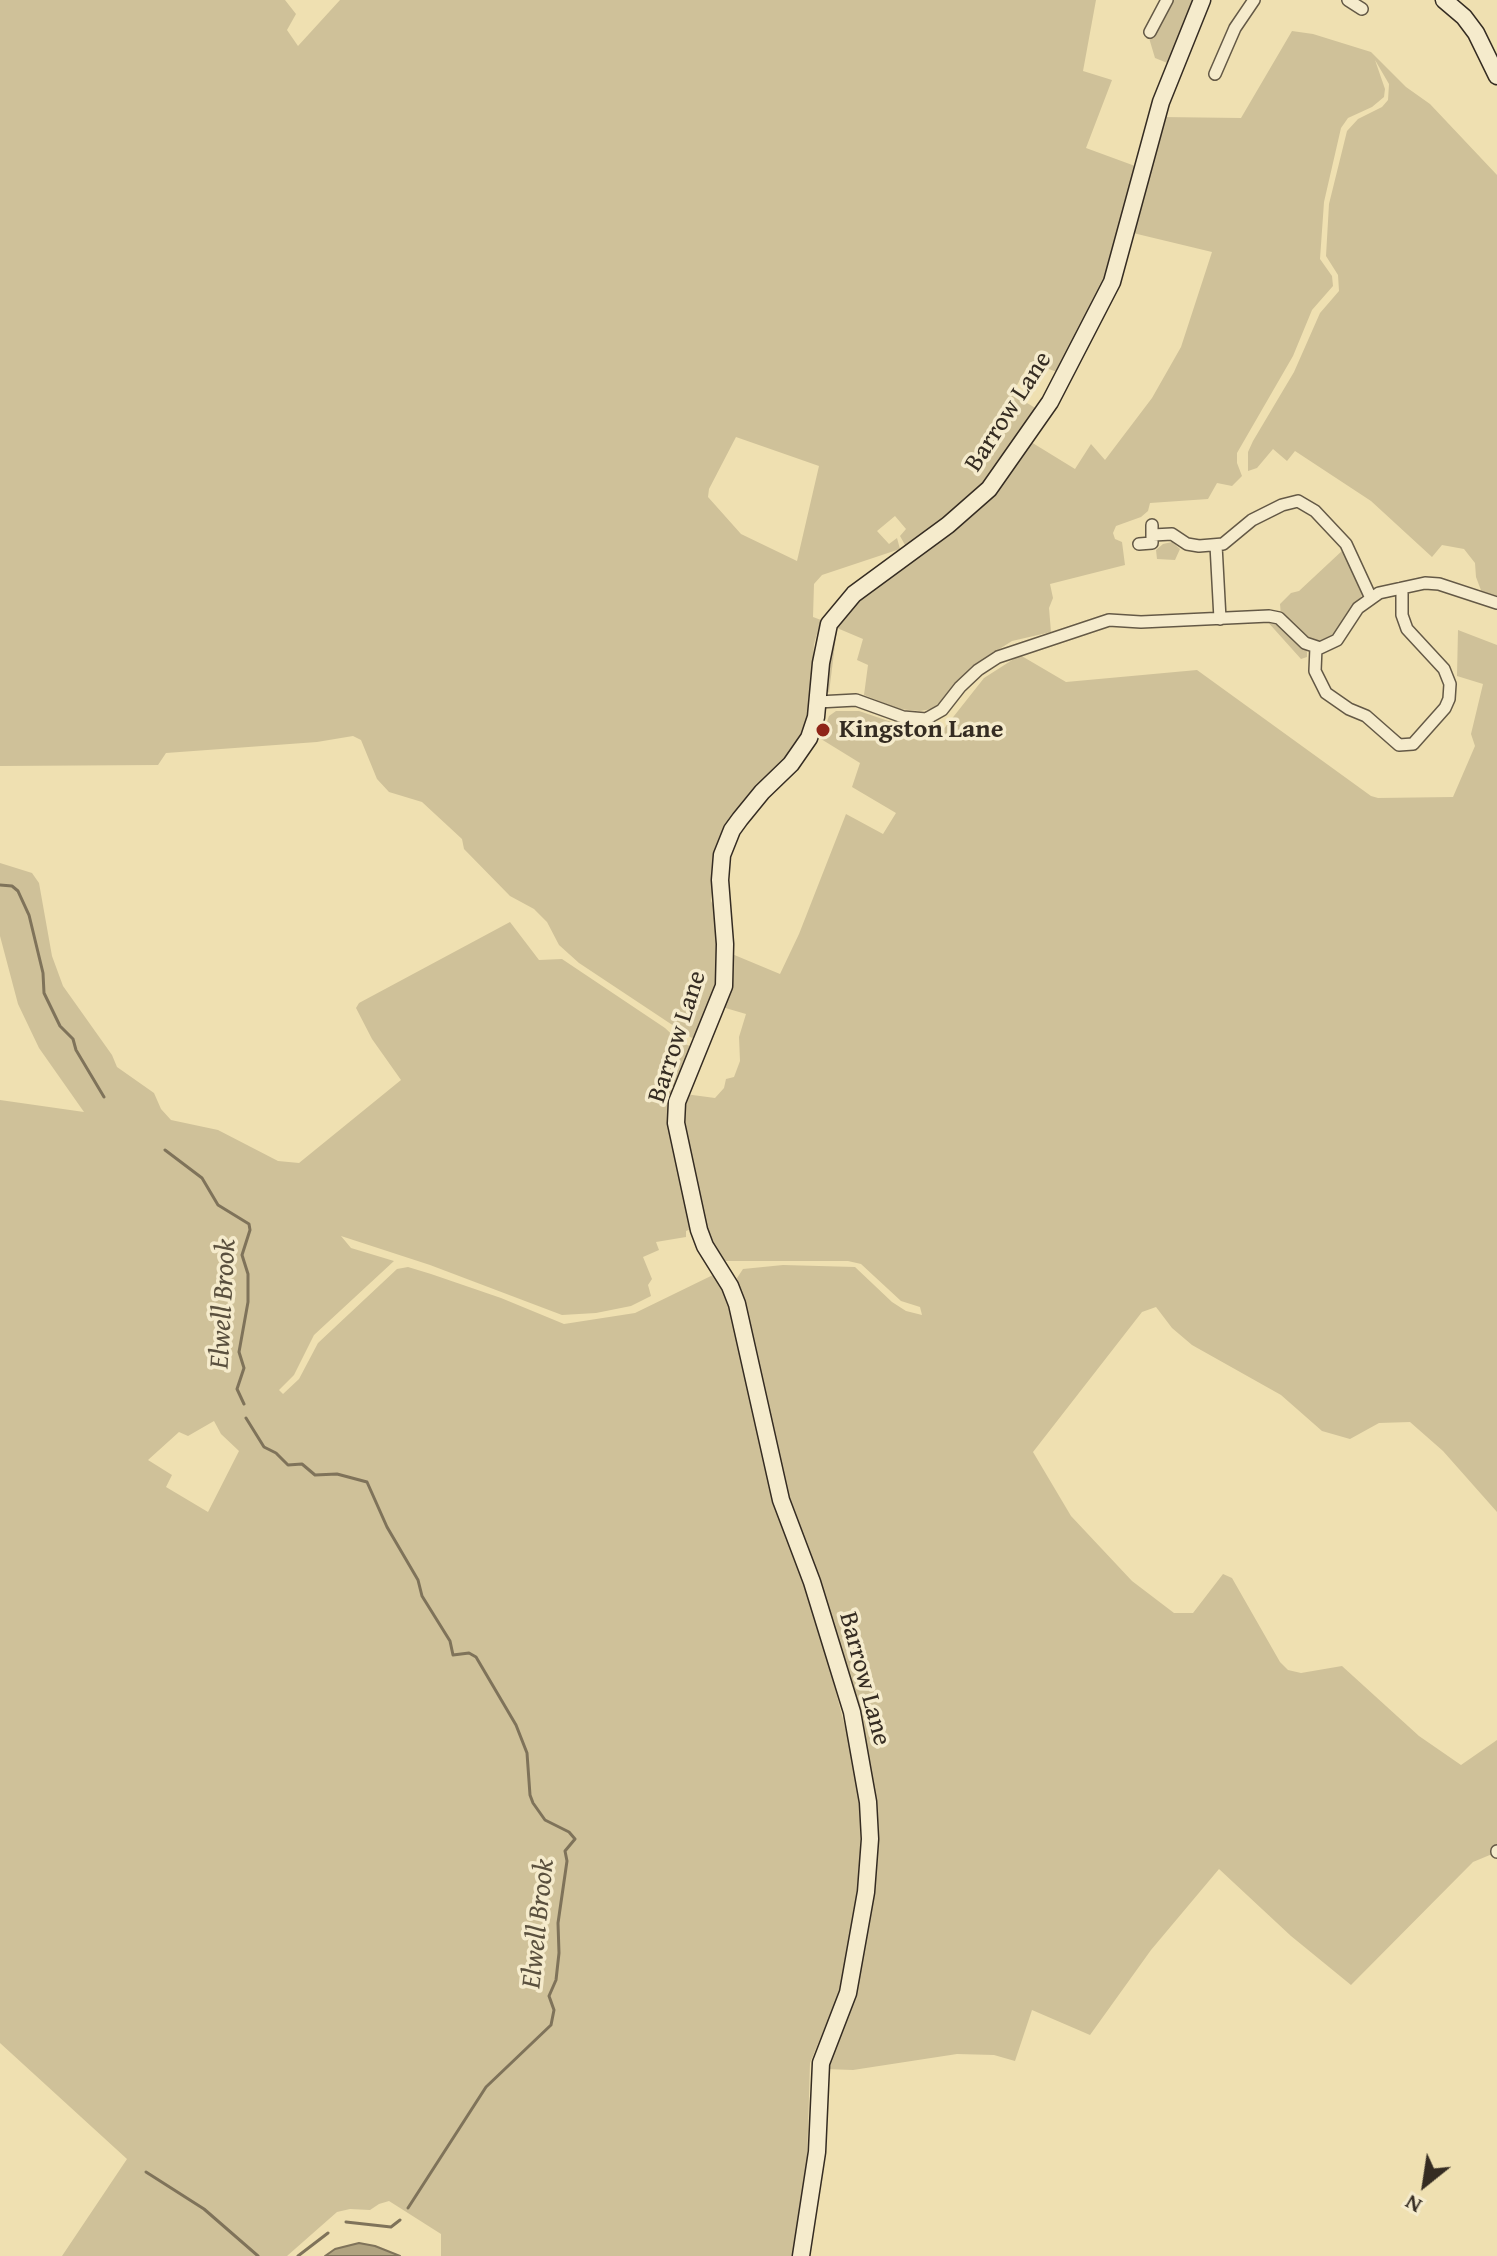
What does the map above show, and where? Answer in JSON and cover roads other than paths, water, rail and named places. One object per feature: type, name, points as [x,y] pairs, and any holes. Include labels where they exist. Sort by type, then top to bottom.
[{"type":"main road","name":"Barrow Lane","points":[[801,2256],[817,2152],[821,2063],[848,1993],[866,1892],[870,1839],[868,1802],[852,1712],[812,1582],[781,1500],[737,1304],[699,1230],[675,1111],[680,1090],[724,986],[725,944],[720,871],[727,843],[752,804],[801,752],[814,726],[823,645],[834,616],[854,594],[977,501],[997,479],[1050,402],[1112,282],[1161,102],[1202,0]]},
{"type":"main road","points":[[1444,0],[1464,17],[1476,33],[1497,76]]},
{"type":"street","points":[[1150,32],[1167,0]]},
{"type":"street","points":[[1222,68],[1235,28],[1254,0]]},
{"type":"street","points":[[1348,0],[1362,9]]},
{"type":"street","points":[[1139,544],[1152,543],[1153,530],[1168,533],[1176,530],[1187,544],[1216,545],[1228,541],[1252,520],[1272,509],[1298,501],[1315,511],[1346,544],[1370,596]]},
{"type":"street","points":[[1216,545],[1220,619]]},
{"type":"street","points":[[818,702],[856,700],[903,717],[926,719],[942,710],[960,687],[998,657],[1109,620],[1125,623],[1269,616],[1279,618],[1305,643],[1316,647],[1337,640],[1358,608],[1370,596],[1402,588],[1425,583],[1439,584],[1497,603]]},
{"type":"street","points":[[1316,647],[1315,671],[1326,693],[1349,709],[1366,716],[1399,745],[1413,744],[1445,708],[1450,684],[1444,669],[1407,629],[1402,615],[1402,588]]},
{"type":"waterway","name":"Elwell Brook","points":[[0,885],[12,886],[18,891],[29,915],[43,973],[44,993],[60,1026],[73,1039],[76,1050],[104,1097]]},
{"type":"waterway","name":"Elwell Brook","points":[[165,1150],[202,1178],[218,1205],[249,1224],[242,1255],[248,1274],[248,1302],[239,1352],[244,1368],[237,1389],[244,1404]]},
{"type":"waterway","name":"Elwell Brook","points":[[246,1418],[264,1447],[288,1465],[302,1464],[315,1475],[337,1474],[367,1482],[387,1527],[418,1580],[422,1596],[450,1641],[453,1655],[469,1653],[476,1657],[516,1725],[527,1753],[533,1803],[545,1820],[569,1832],[575,1839],[565,1851],[567,1861],[558,1923],[559,1953],[556,1980],[549,1996],[554,2010],[551,2025],[486,2087],[408,2208]]},
{"type":"waterway","points":[[146,2172],[204,2209],[258,2256]]},
{"type":"waterway","points":[[346,2222],[391,2227],[400,2220]]},
{"type":"waterway","points":[[298,2256],[328,2233]]},
{"type":"place","name":"Kingston Lane","points":[[823,730]]}]
